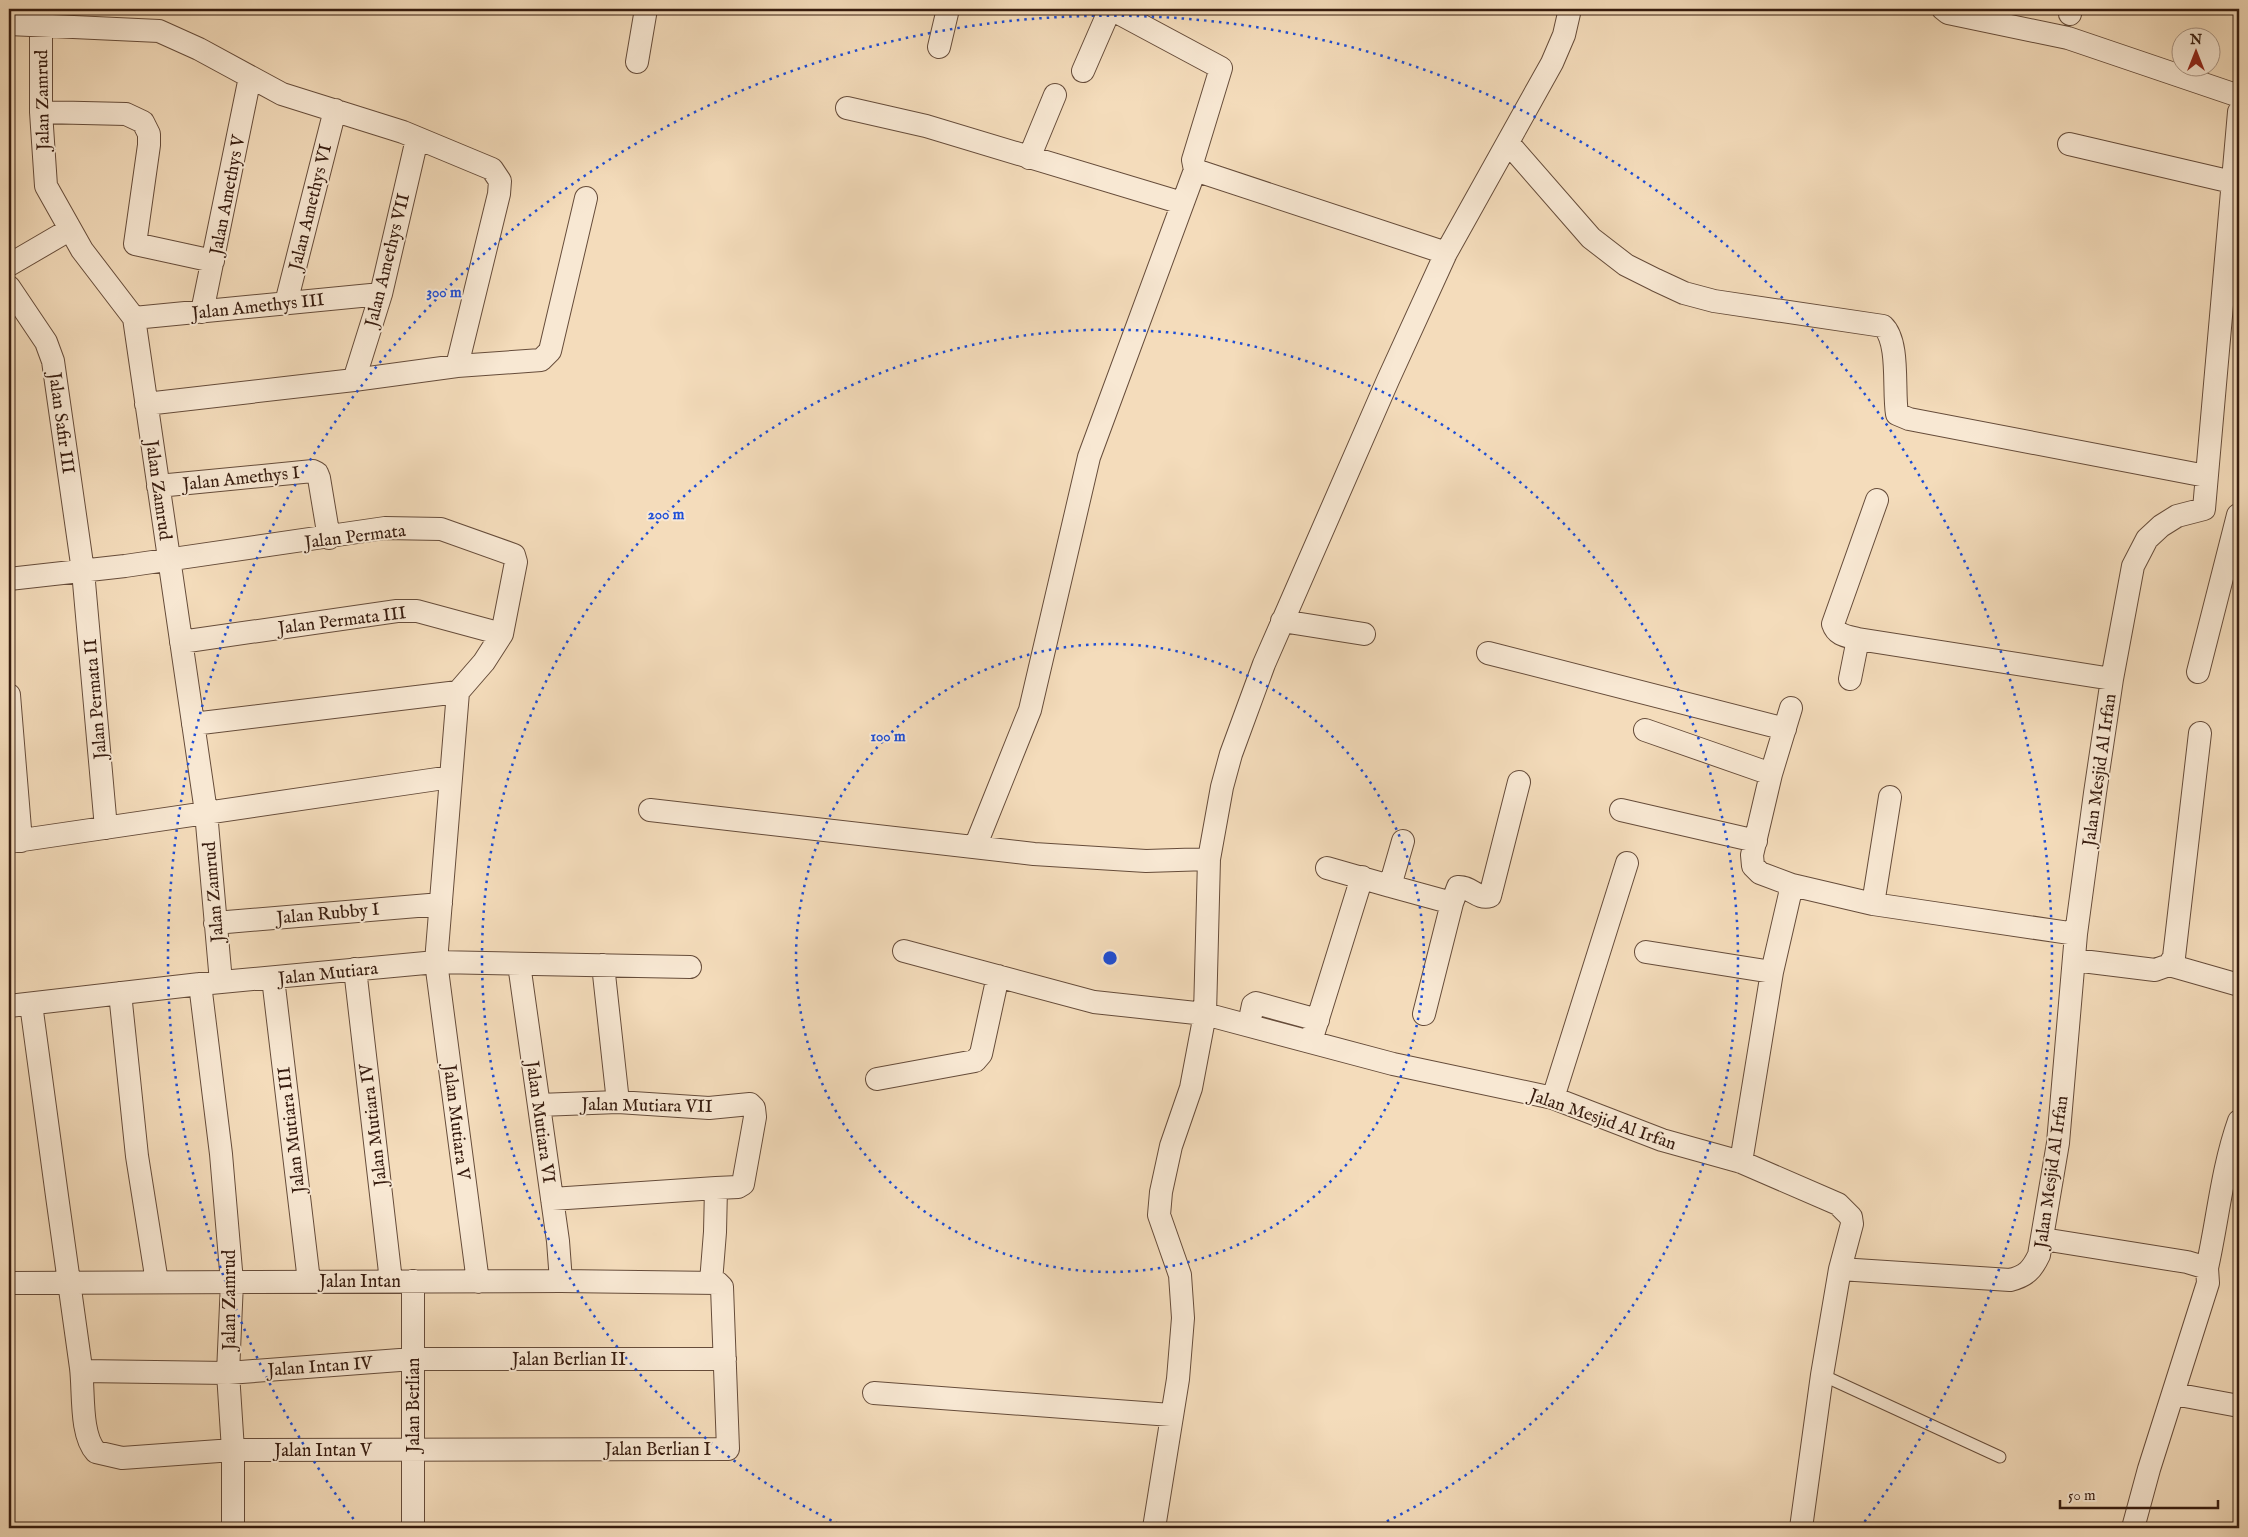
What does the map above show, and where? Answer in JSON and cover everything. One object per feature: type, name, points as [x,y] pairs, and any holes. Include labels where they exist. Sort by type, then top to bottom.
[{"type":"street","points":[[637,62],[646,9]]},
{"type":"street","points":[[939,47],[948,9]]},
{"type":"street","points":[[975,847],[1030,710],[1089,457],[1194,170],[1194,160],[1221,68],[1110,9],[1083,71]]},
{"type":"street","points":[[1154,1528],[1181,1348],[1183,1295],[1180,1275],[1160,1214],[1161,1192],[1171,1146],[1191,1088],[1205,1014],[1210,859],[1222,787],[1231,754],[1264,664],[1343,479],[1446,253],[1552,63],[1564,35],[1570,9]]},
{"type":"street","points":[[1942,9],[1948,13],[2068,38],[2239,96]]},
{"type":"street","points":[[9,24],[159,31],[199,49],[282,94],[335,110],[486,165],[497,174],[500,181],[457,366]]},
{"type":"street","name":"Jalan Zamrud","points":[[40,24],[44,180],[69,230],[82,250],[134,318],[206,812],[215,923],[210,983],[221,1154],[232,1282],[228,1373],[233,1450],[234,1528]]},
{"type":"street","name":"Jalan Amethys V","points":[[202,312],[250,77]]},
{"type":"street","points":[[1029,158],[1055,95]]},
{"type":"street","points":[[847,108],[926,126],[1182,203]]},
{"type":"street","name":"Jalan Amethys VI","points":[[286,303],[335,110]]},
{"type":"street","points":[[41,112],[126,114],[143,122],[149,134],[135,244],[213,261]]},
{"type":"street","points":[[2198,672],[2238,515],[2204,508],[2239,112]]},
{"type":"street","name":"Jalan Amethys VII","points":[[354,380],[381,294],[418,139]]},
{"type":"street","points":[[1508,144],[1591,238],[1626,265],[1656,280],[1684,293],[1714,300],[1883,326],[1890,332],[1893,345],[1897,414],[1909,419],[2206,476]]},
{"type":"street","points":[[2069,144],[2232,182]]},
{"type":"street","points":[[1194,170],[1446,253]]},
{"type":"street","points":[[146,404],[457,366],[542,360],[550,351],[586,198]]},
{"type":"street","points":[[9,266],[69,230]]},
{"type":"street","name":"Jalan Safir III","points":[[9,287],[46,342],[53,361],[83,571]]},
{"type":"street","name":"Jalan Amethys III","points":[[134,318],[381,294]]},
{"type":"street","name":"Jalan Amethys I","points":[[158,486],[312,471],[317,473],[319,478],[329,538]]},
{"type":"street","points":[[1877,500],[1833,624],[1835,631],[1840,635],[1858,640],[2112,679]]},
{"type":"street","name":"Jalan Mesjid Al Irfan","points":[[1840,1269],[2010,1280],[2024,1276],[2034,1266],[2043,1239],[2058,1143],[2076,934],[2112,679],[2133,566],[2147,539],[2161,526],[2177,516],[2204,508]]},
{"type":"street","name":"Jalan Permata","points":[[9,579],[169,560],[329,538],[385,528],[441,529],[509,551],[514,555],[516,562],[502,634],[484,662],[458,692]]},
{"type":"street","name":"Jalan Permata II","points":[[83,571],[106,828]]},
{"type":"street","name":"Jalan Permata III","points":[[181,642],[397,611],[418,611],[502,634]]},
{"type":"street","points":[[1282,621],[1364,634]]},
{"type":"street","points":[[1850,679],[1858,640]]},
{"type":"street","points":[[1488,653],[1788,718],[1771,774],[1756,840],[1753,866],[1760,873],[1792,885],[1873,904],[2076,934]]},
{"type":"street","points":[[193,724],[458,692],[436,962]]},
{"type":"street","points":[[9,695],[15,841],[452,777]]},
{"type":"street","points":[[1645,730],[1771,774]]},
{"type":"street","points":[[2169,965],[2177,948],[2200,732]]},
{"type":"street","points":[[1424,1014],[1452,903],[1458,887],[1463,887],[1483,897],[1490,896],[1519,782]]},
{"type":"street","points":[[1873,904],[1890,797]]},
{"type":"street","points":[[650,810],[1034,854],[1146,861],[1210,859]]},
{"type":"street","points":[[1622,810],[1756,840]]},
{"type":"street","points":[[1390,886],[1403,841]]},
{"type":"street","points":[[1553,1098],[1627,863]]},
{"type":"street","points":[[1326,868],[1452,903]]},
{"type":"street","points":[[1311,1041],[1362,877]]},
{"type":"street","points":[[1741,1162],[1772,972],[1792,885]]},
{"type":"street","name":"Jalan Rubby I","points":[[215,923],[441,904]]},
{"type":"street","name":"Jalan Mesjid Al Irfan","points":[[904,951],[1094,1002],[1205,1014],[1249,1024],[1393,1064],[1553,1098],[1662,1140],[1741,1162],[1838,1204],[1847,1211],[1852,1224],[1840,1269],[1822,1375],[1801,1528]]},
{"type":"street","points":[[1646,952],[1772,972]]},
{"type":"street","points":[[2074,960],[2155,970],[2169,965],[2239,985]]},
{"type":"street","name":"Jalan Mutiara","points":[[9,1006],[210,983],[436,962],[690,967]]},
{"type":"street","name":"Jalan Mutiara V","points":[[436,962],[478,1282]]},
{"type":"street","name":"Jalan Mutiara VI","points":[[518,964],[552,1199],[561,1281]]},
{"type":"street","points":[[603,965],[618,1102]]},
{"type":"street","name":"Jalan Mutiara IV","points":[[355,969],[402,1281]]},
{"type":"street","points":[[877,1079],[975,1061],[981,1054],[998,976]]},
{"type":"street","name":"Jalan Mutiara III","points":[[273,978],[309,1281]]},
{"type":"street","points":[[120,993],[137,1156],[157,1282]]},
{"type":"street","points":[[1249,1024],[1253,1006],[1256,1003],[1318,1020]]},
{"type":"street","points":[[31,1004],[68,1282],[82,1371]]},
{"type":"street","name":"Jalan Mutiara VII","points":[[539,1106],[618,1102],[709,1108],[750,1104],[754,1108],[755,1117],[743,1184],[738,1187],[716,1188]]},
{"type":"street","points":[[2133,1528],[2149,1469],[2208,1283],[2207,1268],[2218,1219],[2223,1177],[2239,1121]]},
{"type":"street","points":[[552,1199],[716,1188],[716,1232],[711,1282]]},
{"type":"street","points":[[2043,1239],[2187,1262],[2207,1268]]},
{"type":"street","name":"Jalan Intan","points":[[9,1283],[309,1281],[711,1282]]},
{"type":"street","name":"Jalan Berlian","points":[[402,1281],[413,1359],[413,1528]]},
{"type":"street","name":"Jalan Berlian I","points":[[413,1449],[728,1449],[722,1288],[721,1284],[711,1282]]},
{"type":"street","name":"Jalan Berlian II","points":[[413,1359],[725,1359]]},
{"type":"street","name":"Jalan Intan IV","points":[[82,1371],[228,1373],[413,1359]]},
{"type":"street","name":"Jalan Intan V","points":[[82,1371],[87,1438],[96,1452],[122,1458],[233,1450],[413,1449]]},
{"type":"street","points":[[874,1393],[1171,1415]]},
{"type":"street","points":[[2174,1394],[2239,1406]]},
{"type":"lane","points":[[1822,1375],[2000,1457]]}]
